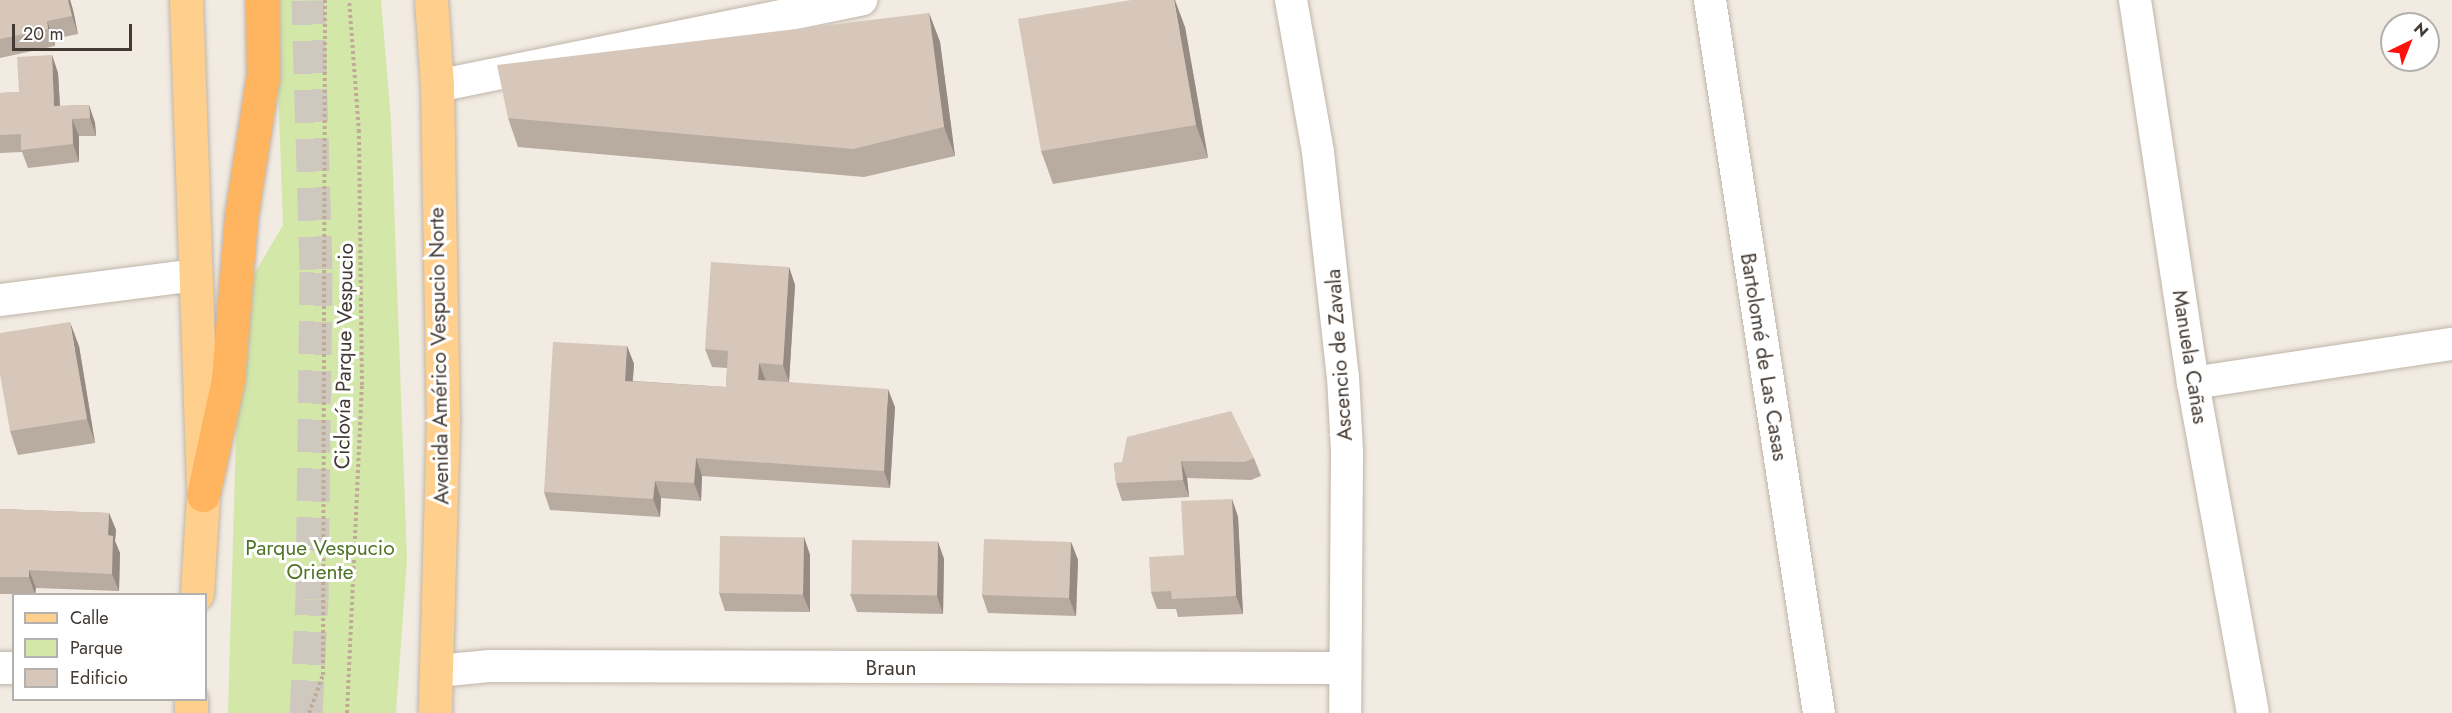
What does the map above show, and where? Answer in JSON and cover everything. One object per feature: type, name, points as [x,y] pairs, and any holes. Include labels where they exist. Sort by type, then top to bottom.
[{"type":"highway","points":[[203,495],[228,379],[241,217],[263,75],[262,0]]},
{"type":"main road","points":[[186,0],[203,495],[197,593]]},
{"type":"main road","name":"Avenida Américo Vespucio Norte","points":[[431,0],[437,86],[443,418],[435,713]]},
{"type":"street","points":[[437,86],[732,13],[861,0]]},
{"type":"street","name":"Ascencio de Zavala","points":[[1292,0],[1318,152],[1338,312],[1347,452],[1345,713]]},
{"type":"street","name":"Bartolomé de Las Casas","points":[[1710,0],[1820,713]]},
{"type":"street","name":"Manuela Cañas","points":[[2135,0],[2193,383],[2253,713]]},
{"type":"street","points":[[0,300],[194,274]]},
{"type":"street","points":[[2193,383],[2452,344]]},
{"type":"street","name":"Braun","points":[[437,671],[490,666],[1345,668]]},
{"type":"path","points":[[309,713],[323,675],[325,0]]},
{"type":"path","name":"Ciclovía Parque Vespucio","points":[[347,713],[362,385],[359,132],[349,0]]},
{"type":"green space","name":"Parque Vespucio Oriente","points":[[275,0],[381,0],[391,120],[407,560],[396,713],[228,713],[240,298],[283,225]]},
{"type":"building","points":[[0,0],[68,0],[72,16],[47,21],[48,29],[0,39]]},
{"type":"building","points":[[1131,0],[1174,0],[1196,125],[1041,151],[1018,19]]},
{"type":"building","points":[[929,13],[944,127],[853,149],[508,118],[497,65]]},
{"type":"building","points":[[52,55],[54,106],[89,105],[90,118],[72,119],[73,144],[21,150],[21,134],[0,135],[0,93],[19,92],[17,57]]},
{"type":"building","points":[[711,262],[789,267],[783,365],[759,363],[758,380],[888,389],[884,471],[696,458],[694,483],[655,481],[653,499],[544,492],[553,342],[627,346],[625,381],[726,387],[728,351],[705,349]]},
{"type":"building","points":[[70,322],[87,419],[10,431],[0,374],[0,333]]},
{"type":"building","points":[[1231,411],[1254,458],[1245,462],[1181,461],[1183,480],[1116,483],[1114,463],[1122,462],[1127,437]]},
{"type":"building","points":[[1232,499],[1236,596],[1172,599],[1171,591],[1151,592],[1149,557],[1184,555],[1181,501]]},
{"type":"building","points":[[0,509],[109,513],[108,535],[113,536],[112,574],[29,570],[29,577],[0,577]]},
{"type":"building","points":[[720,536],[804,537],[803,594],[719,593]]},
{"type":"building","points":[[984,539],[1071,542],[1069,598],[982,595]]},
{"type":"building","points":[[852,540],[938,542],[937,595],[851,594]]},
{"type":"tunnel","points":[[306,713],[312,599],[316,269],[308,0]]}]
